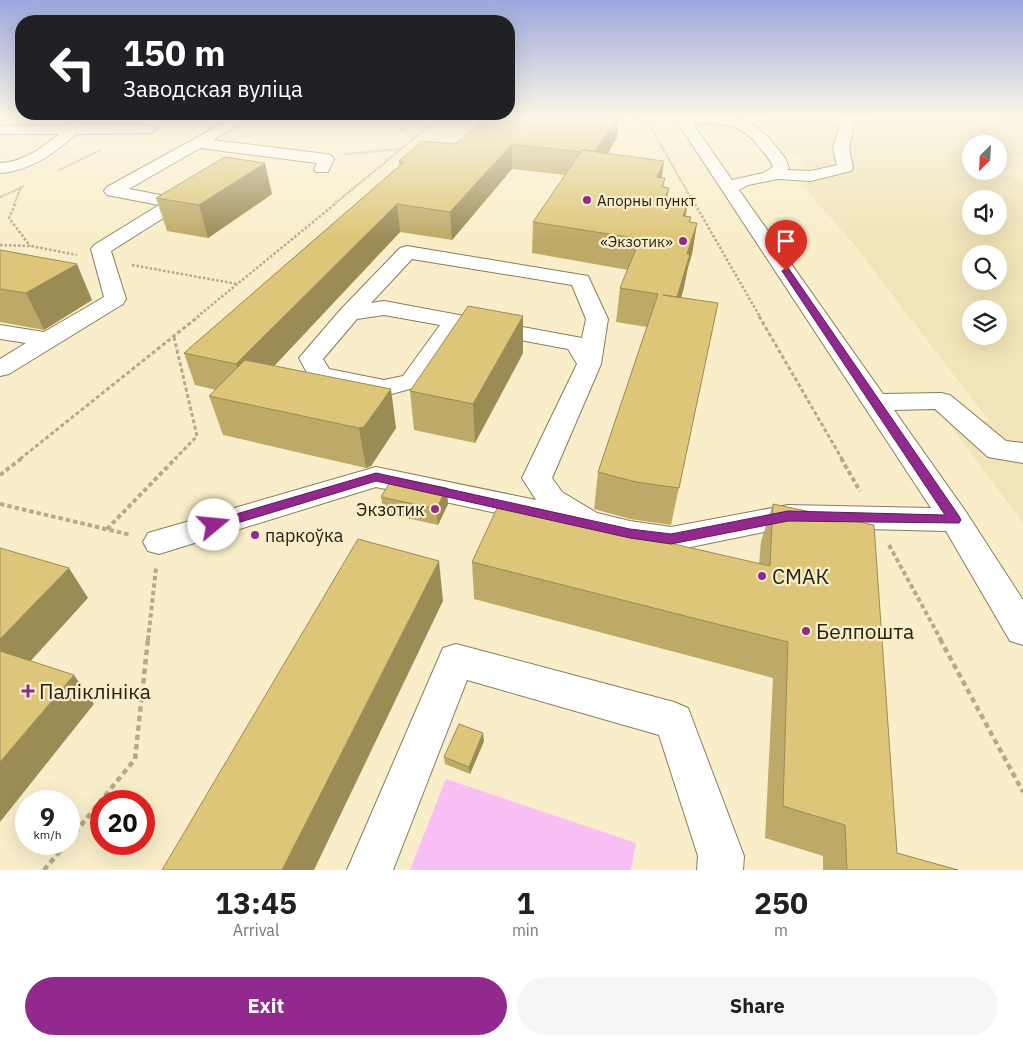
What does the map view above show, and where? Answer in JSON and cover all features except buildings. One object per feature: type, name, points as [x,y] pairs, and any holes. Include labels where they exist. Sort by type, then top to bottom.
[{"type":"street","points":[[0,168],[6,169],[35,158]]},
{"type":"street","points":[[0,369],[115,298],[101,249],[175,203],[113,191],[171,158]]},
{"type":"street","points":[[283,158],[320,164]]},
{"type":"street","points":[[709,158],[955,520],[1023,630]]},
{"type":"street","points":[[775,158],[779,162],[780,168],[777,174]]},
{"type":"street","points":[[730,188],[740,182],[777,174],[817,177],[845,168],[843,158]]},
{"type":"street","points":[[455,321],[412,381],[384,388],[320,375],[311,358],[407,252],[581,280],[597,319],[589,364],[537,478],[550,500],[588,523]]},
{"type":"street","points":[[350,313],[384,308],[576,344],[589,364]]},
{"type":"street","points":[[0,332],[48,340]]},
{"type":"street","points":[[876,402],[941,401],[998,450],[1023,453]]},
{"type":"street","points":[[159,542],[376,477],[588,523],[630,534],[671,539],[788,516],[955,520]]},
{"type":"street","points":[[370,870],[456,660],[674,721],[721,856],[720,870]]},
{"type":"path","points":[[54,172],[85,158]]},
{"type":"path","points":[[320,164],[331,158]]},
{"type":"path","points":[[0,476],[392,158]]},
{"type":"path","points":[[668,158],[845,463],[1023,792]]},
{"type":"path","points":[[0,198],[29,184]]},
{"type":"path","points":[[21,187],[9,218],[31,246]]},
{"type":"path","points":[[107,530],[197,436],[174,336]]},
{"type":"path","points":[[0,504],[159,542],[135,759],[80,826]]},
{"type":"path","points":[[44,870],[57,855]]},
{"type":"shaded area","points":[[798,158],[962,158],[962,180],[1008,180],[1008,176],[1023,182],[1023,523],[946,420],[989,421],[852,242],[798,180],[806,162]]},
{"type":"shaded area","points":[[446,779],[636,843],[631,870],[410,870]]},
{"type":"place","name":"Апорны пункт","points":[[587,200]]},
{"type":"place","name":"«Экзотик»","points":[[683,241]]},
{"type":"place","name":"Экзотик","points":[[435,509]]},
{"type":"place","name":"паркоўка","points":[[255,535]]},
{"type":"place","name":"СМАК","points":[[762,576]]},
{"type":"place","name":"Белпошта","points":[[806,631]]},
{"type":"place","name":"Паліклініка","points":[[28,691]]},
{"type":"route","points":[[214,525],[376,477],[588,523],[630,534],[671,539],[788,516],[955,520],[786,271]]}]
